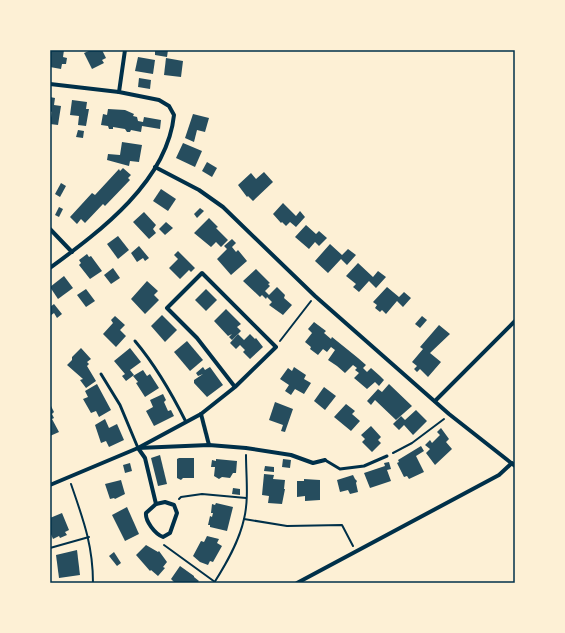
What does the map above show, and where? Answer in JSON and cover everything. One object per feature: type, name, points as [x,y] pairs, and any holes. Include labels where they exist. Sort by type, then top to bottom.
[{"type":"street","points":[[119,92],[125,50]]},
{"type":"street","points":[[50,84],[119,92],[159,100],[169,106],[174,115],[166,142],[155,167],[134,198],[72,252],[50,268]]},
{"type":"street","points":[[155,167],[199,190],[223,207],[315,296],[450,414],[513,464],[499,476],[297,583]]},
{"type":"street","points":[[50,229],[72,252]]},
{"type":"street","points":[[50,485],[138,448],[201,414],[235,387],[276,347],[202,273],[167,308],[196,338],[235,387]]},
{"type":"street","points":[[435,401],[515,321]]},
{"type":"street","points":[[201,414],[209,445]]},
{"type":"street","points":[[138,448],[209,445],[246,448],[291,455],[313,463],[325,460]]},
{"type":"street","points":[[138,448],[145,458],[156,504]]},
{"type":"street","points":[[169,502],[174,505],[177,513],[170,533],[163,537],[152,528],[146,517],[149,510],[156,504],[169,502]]},
{"type":"lane","points":[[135,341],[153,362],[170,389],[186,422]]},
{"type":"lane","points":[[100,374],[120,406],[138,448]]},
{"type":"lane","points":[[325,460],[340,469],[364,466],[387,456]]},
{"type":"path","points":[[276,347],[315,296]]},
{"type":"path","points":[[387,456],[424,435],[450,414]]},
{"type":"path","points":[[163,537],[164,545],[214,583],[232,552],[244,520],[246,498],[246,448]]},
{"type":"path","points":[[69,477],[89,537],[93,561],[93,583]]},
{"type":"path","points":[[174,505],[181,497],[202,494],[246,498]]},
{"type":"path","points":[[244,520],[287,526],[342,525],[356,552]]},
{"type":"path","points":[[50,548],[89,537]]},
{"type":"building","points":[[51,50],[64,50],[63,57],[67,58],[66,64],[62,64],[61,69],[50,67]]},
{"type":"building","points":[[91,50],[102,50],[106,58],[102,60],[104,63],[92,69],[84,53]]},
{"type":"building","points":[[155,50],[168,50],[167,57],[155,55]]},
{"type":"building","points":[[138,57],[155,60],[153,74],[135,71]]},
{"type":"building","points":[[166,58],[183,61],[181,77],[164,75]]},
{"type":"building","points":[[139,78],[151,80],[150,89],[138,87]]},
{"type":"building","points":[[50,97],[55,98],[54,105],[61,106],[58,125],[50,124],[52,112],[50,111]]},
{"type":"building","points":[[72,100],[87,102],[86,109],[89,109],[86,126],[78,125],[79,116],[70,115]]},
{"type":"building","points":[[108,109],[125,110],[134,114],[133,116],[137,117],[138,121],[143,122],[144,117],[161,120],[160,129],[142,126],[141,132],[131,130],[130,132],[127,132],[125,129],[113,127],[113,129],[109,129],[108,126],[101,125],[103,114],[107,115]]},
{"type":"building","points":[[193,114],[209,118],[205,132],[197,130],[194,142],[185,138]]},
{"type":"building","points":[[78,130],[84,131],[83,138],[76,137]]},
{"type":"building","points":[[122,142],[142,145],[139,162],[130,161],[129,166],[107,160],[108,154],[120,155]]},
{"type":"building","points":[[183,143],[202,151],[195,167],[176,158]]},
{"type":"building","points":[[207,162],[217,168],[212,177],[202,171]]},
{"type":"building","points":[[123,168],[131,175],[128,178],[130,180],[105,206],[103,204],[85,223],[81,219],[77,224],[70,217],[92,193],[95,195],[119,169],[120,171]]},
{"type":"building","points":[[264,172],[273,182],[253,201],[248,196],[247,197],[238,185],[251,173],[256,179]]},
{"type":"building","points":[[61,183],[66,186],[60,197],[55,194]]},
{"type":"building","points":[[161,189],[176,199],[168,211],[153,201]]},
{"type":"building","points":[[283,203],[296,216],[300,211],[305,217],[296,227],[290,222],[286,226],[273,214]]},
{"type":"building","points":[[59,207],[63,209],[59,217],[55,215]]},
{"type":"building","points":[[200,208],[204,211],[197,218],[194,214]]},
{"type":"building","points":[[144,212],[156,225],[153,229],[156,233],[149,239],[133,222]]},
{"type":"building","points":[[209,218],[218,227],[216,228],[228,240],[221,247],[216,242],[211,247],[194,233]]},
{"type":"building","points":[[166,222],[173,228],[165,235],[159,229]]},
{"type":"building","points":[[306,225],[316,234],[319,231],[327,238],[319,246],[315,242],[309,249],[295,237]]},
{"type":"building","points":[[118,236],[129,250],[118,259],[107,244]]},
{"type":"building","points":[[232,239],[236,243],[232,247],[236,252],[238,250],[247,261],[231,275],[217,259],[227,249],[224,246]]},
{"type":"building","points":[[330,244],[342,255],[348,249],[356,255],[347,265],[341,259],[328,273],[315,261]]},
{"type":"building","points":[[139,246],[149,258],[145,261],[143,258],[137,262],[131,253]]},
{"type":"building","points":[[178,251],[195,268],[191,272],[189,270],[180,279],[169,268],[178,259],[174,255]]},
{"type":"building","points":[[87,254],[89,257],[91,256],[102,271],[90,279],[79,265],[81,263],[79,260]]},
{"type":"building","points":[[358,263],[373,277],[378,271],[386,277],[376,288],[369,281],[359,292],[353,287],[356,284],[346,276]]},
{"type":"building","points":[[113,268],[120,278],[111,284],[104,275]]},
{"type":"building","points":[[256,269],[270,283],[268,284],[270,286],[265,291],[269,295],[277,287],[285,295],[284,298],[292,305],[283,315],[269,305],[272,302],[267,297],[266,299],[262,295],[260,297],[243,281]]},
{"type":"building","points":[[64,276],[73,288],[58,299],[50,287]]},
{"type":"building","points":[[147,281],[158,291],[154,295],[159,300],[145,314],[131,299]]},
{"type":"building","points":[[387,287],[399,297],[404,292],[411,298],[403,307],[397,301],[386,314],[382,310],[380,312],[375,308],[377,305],[373,302]]},
{"type":"building","points":[[86,289],[95,301],[86,307],[77,295]]},
{"type":"building","points":[[206,289],[217,300],[206,311],[195,300]]},
{"type":"building","points":[[54,304],[62,314],[57,318],[54,313],[50,316],[50,307]]},
{"type":"building","points":[[226,309],[241,324],[237,327],[241,331],[232,340],[229,337],[232,334],[228,336],[214,321]]},
{"type":"building","points":[[162,315],[177,330],[165,342],[151,326]]},
{"type":"building","points":[[115,316],[125,325],[120,330],[126,336],[116,347],[103,334],[113,323],[111,320]]},
{"type":"building","points":[[422,316],[427,320],[420,328],[415,324]]},
{"type":"building","points":[[314,322],[326,331],[324,333],[331,339],[332,337],[366,365],[363,368],[367,372],[371,368],[380,376],[384,380],[379,386],[375,382],[367,389],[354,378],[359,373],[355,370],[357,368],[353,365],[345,373],[328,360],[335,350],[331,347],[327,352],[323,349],[318,355],[310,349],[311,347],[305,342],[312,333],[308,329]]},
{"type":"building","points":[[439,325],[450,334],[430,353],[441,362],[428,377],[420,369],[417,372],[414,369],[417,366],[412,362],[423,349],[420,347]]},
{"type":"building","points":[[238,334],[244,340],[250,334],[255,339],[256,338],[263,347],[250,359],[243,352],[245,350],[240,345],[236,349],[230,343]]},
{"type":"building","points":[[187,341],[203,360],[190,371],[174,352]]},
{"type":"building","points":[[81,348],[91,359],[87,362],[89,364],[87,366],[96,381],[86,388],[80,380],[83,379],[67,365],[72,360],[72,357]]},
{"type":"building","points":[[130,348],[141,362],[130,370],[134,375],[126,381],[122,376],[125,374],[114,361]]},
{"type":"building","points":[[203,367],[205,370],[210,367],[223,385],[207,397],[194,383],[194,380],[203,374],[198,376],[196,373]]},
{"type":"building","points":[[294,367],[306,375],[304,379],[311,383],[304,394],[295,389],[291,395],[285,391],[289,385],[280,379],[288,368],[292,371]]},
{"type":"building","points":[[143,370],[147,376],[150,374],[159,388],[145,397],[136,383],[138,382],[133,376]]},
{"type":"building","points":[[97,384],[111,410],[99,417],[96,411],[91,413],[83,399],[88,397],[85,391]]},
{"type":"building","points":[[389,384],[412,406],[396,420],[375,400],[371,405],[367,401],[378,389],[382,392]]},
{"type":"building","points":[[324,387],[336,396],[325,410],[314,401]]},
{"type":"building","points":[[163,394],[166,400],[164,402],[168,411],[171,410],[174,416],[154,426],[146,411],[153,407],[150,400]]},
{"type":"building","points":[[275,402],[293,409],[285,432],[281,431],[283,425],[269,420]]},
{"type":"building","points":[[50,404],[54,412],[52,414],[54,418],[52,419],[59,432],[50,436]]},
{"type":"building","points":[[346,404],[355,411],[352,414],[360,421],[351,431],[334,417]]},
{"type":"building","points":[[416,410],[427,421],[413,435],[404,425],[399,430],[393,424],[401,416],[405,420]]},
{"type":"building","points":[[105,419],[109,428],[117,424],[124,440],[109,447],[106,441],[101,443],[95,425]]},
{"type":"building","points":[[371,426],[381,437],[378,440],[381,443],[372,452],[362,442],[365,439],[361,435]]},
{"type":"building","points":[[441,428],[449,439],[446,442],[452,449],[435,465],[426,453],[430,449],[425,445],[430,440],[432,443],[440,435],[437,432]]},
{"type":"building","points":[[421,446],[424,451],[416,456],[424,472],[409,479],[407,476],[404,477],[397,463],[399,462],[398,460]]},
{"type":"building","points":[[160,455],[167,484],[158,486],[151,458]]},
{"type":"building","points":[[194,458],[194,478],[183,478],[181,480],[177,478],[177,459]]},
{"type":"building","points":[[216,459],[237,461],[236,473],[233,473],[230,478],[222,477],[219,479],[214,476],[215,467],[211,467],[212,460],[216,461]]},
{"type":"building","points":[[283,459],[291,460],[290,468],[282,467]]},
{"type":"building","points":[[389,462],[391,469],[387,470],[391,481],[370,488],[364,473],[385,466],[384,463]]},
{"type":"building","points":[[130,463],[132,471],[125,473],[123,465]]},
{"type":"building","points":[[265,466],[274,467],[274,472],[264,471]]},
{"type":"building","points":[[264,474],[274,475],[273,479],[285,480],[282,504],[268,503],[269,496],[262,495]]},
{"type":"building","points":[[353,475],[357,481],[358,492],[350,494],[348,490],[340,492],[337,480]]},
{"type":"building","points":[[304,479],[320,480],[320,500],[305,501],[305,496],[297,497],[297,481],[304,481]]},
{"type":"building","points":[[121,480],[125,494],[115,499],[110,499],[105,484]]},
{"type":"building","points":[[233,488],[240,489],[240,495],[232,494]]},
{"type":"building","points":[[216,503],[233,507],[227,531],[210,527],[210,525],[208,525],[210,516],[212,517],[213,513],[211,513],[212,504],[215,505]]},
{"type":"building","points":[[127,507],[139,534],[125,541],[112,515]]},
{"type":"building","points":[[62,513],[69,530],[65,532],[67,535],[60,538],[59,536],[53,539],[50,532],[50,518]]},
{"type":"building","points":[[207,536],[219,539],[217,543],[222,546],[213,562],[210,561],[208,565],[200,562],[193,556],[201,541],[204,542]]},
{"type":"building","points":[[146,545],[158,552],[159,551],[167,562],[163,567],[165,568],[158,576],[151,570],[150,571],[136,555]]},
{"type":"building","points":[[77,550],[80,575],[59,578],[56,555]]},
{"type":"building","points":[[114,552],[121,563],[117,566],[109,556]]},
{"type":"building","points":[[180,566],[199,581],[197,583],[175,583],[171,579]]}]
